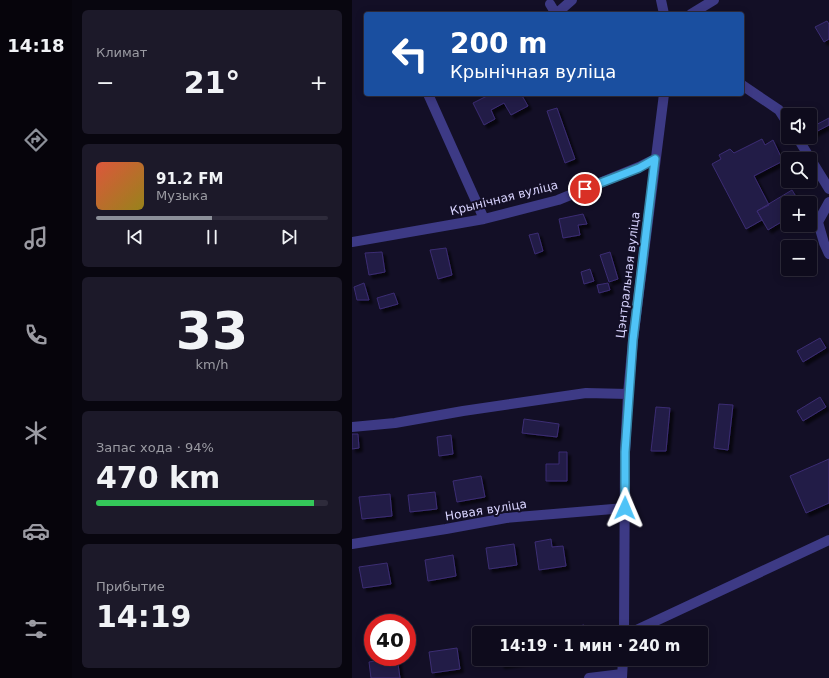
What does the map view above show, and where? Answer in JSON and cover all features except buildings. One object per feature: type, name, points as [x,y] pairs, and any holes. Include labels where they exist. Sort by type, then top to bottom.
[{"type":"street","points":[[558,12],[572,0]]},
{"type":"street","points":[[661,0],[664,12]]},
{"type":"street","points":[[694,12],[714,0]]},
{"type":"street","points":[[550,4],[555,12]]},
{"type":"street","points":[[744,86],[779,110],[781,113]]},
{"type":"street","points":[[429,96],[484,219]]},
{"type":"street","name":"Цэнтральная вуліца","points":[[624,626],[625,452],[628,394],[633,340],[664,96]]},
{"type":"street","points":[[801,144],[829,189]]},
{"type":"street","name":"Крынічная вуліца","points":[[352,242],[484,219],[558,200],[639,168],[655,159]]},
{"type":"street","points":[[829,202],[818,222],[829,254]]},
{"type":"street","points":[[352,428],[395,424],[463,411],[586,393],[628,394]]},
{"type":"street","name":"Новая вуліца","points":[[352,544],[506,518],[625,508]]},
{"type":"street","points":[[645,626],[829,540]]},
{"type":"street","points":[[589,678],[622,676],[623,666]]},
{"type":"route","points":[[585,189],[639,168],[655,159],[628,394],[625,452],[625,508]]}]
